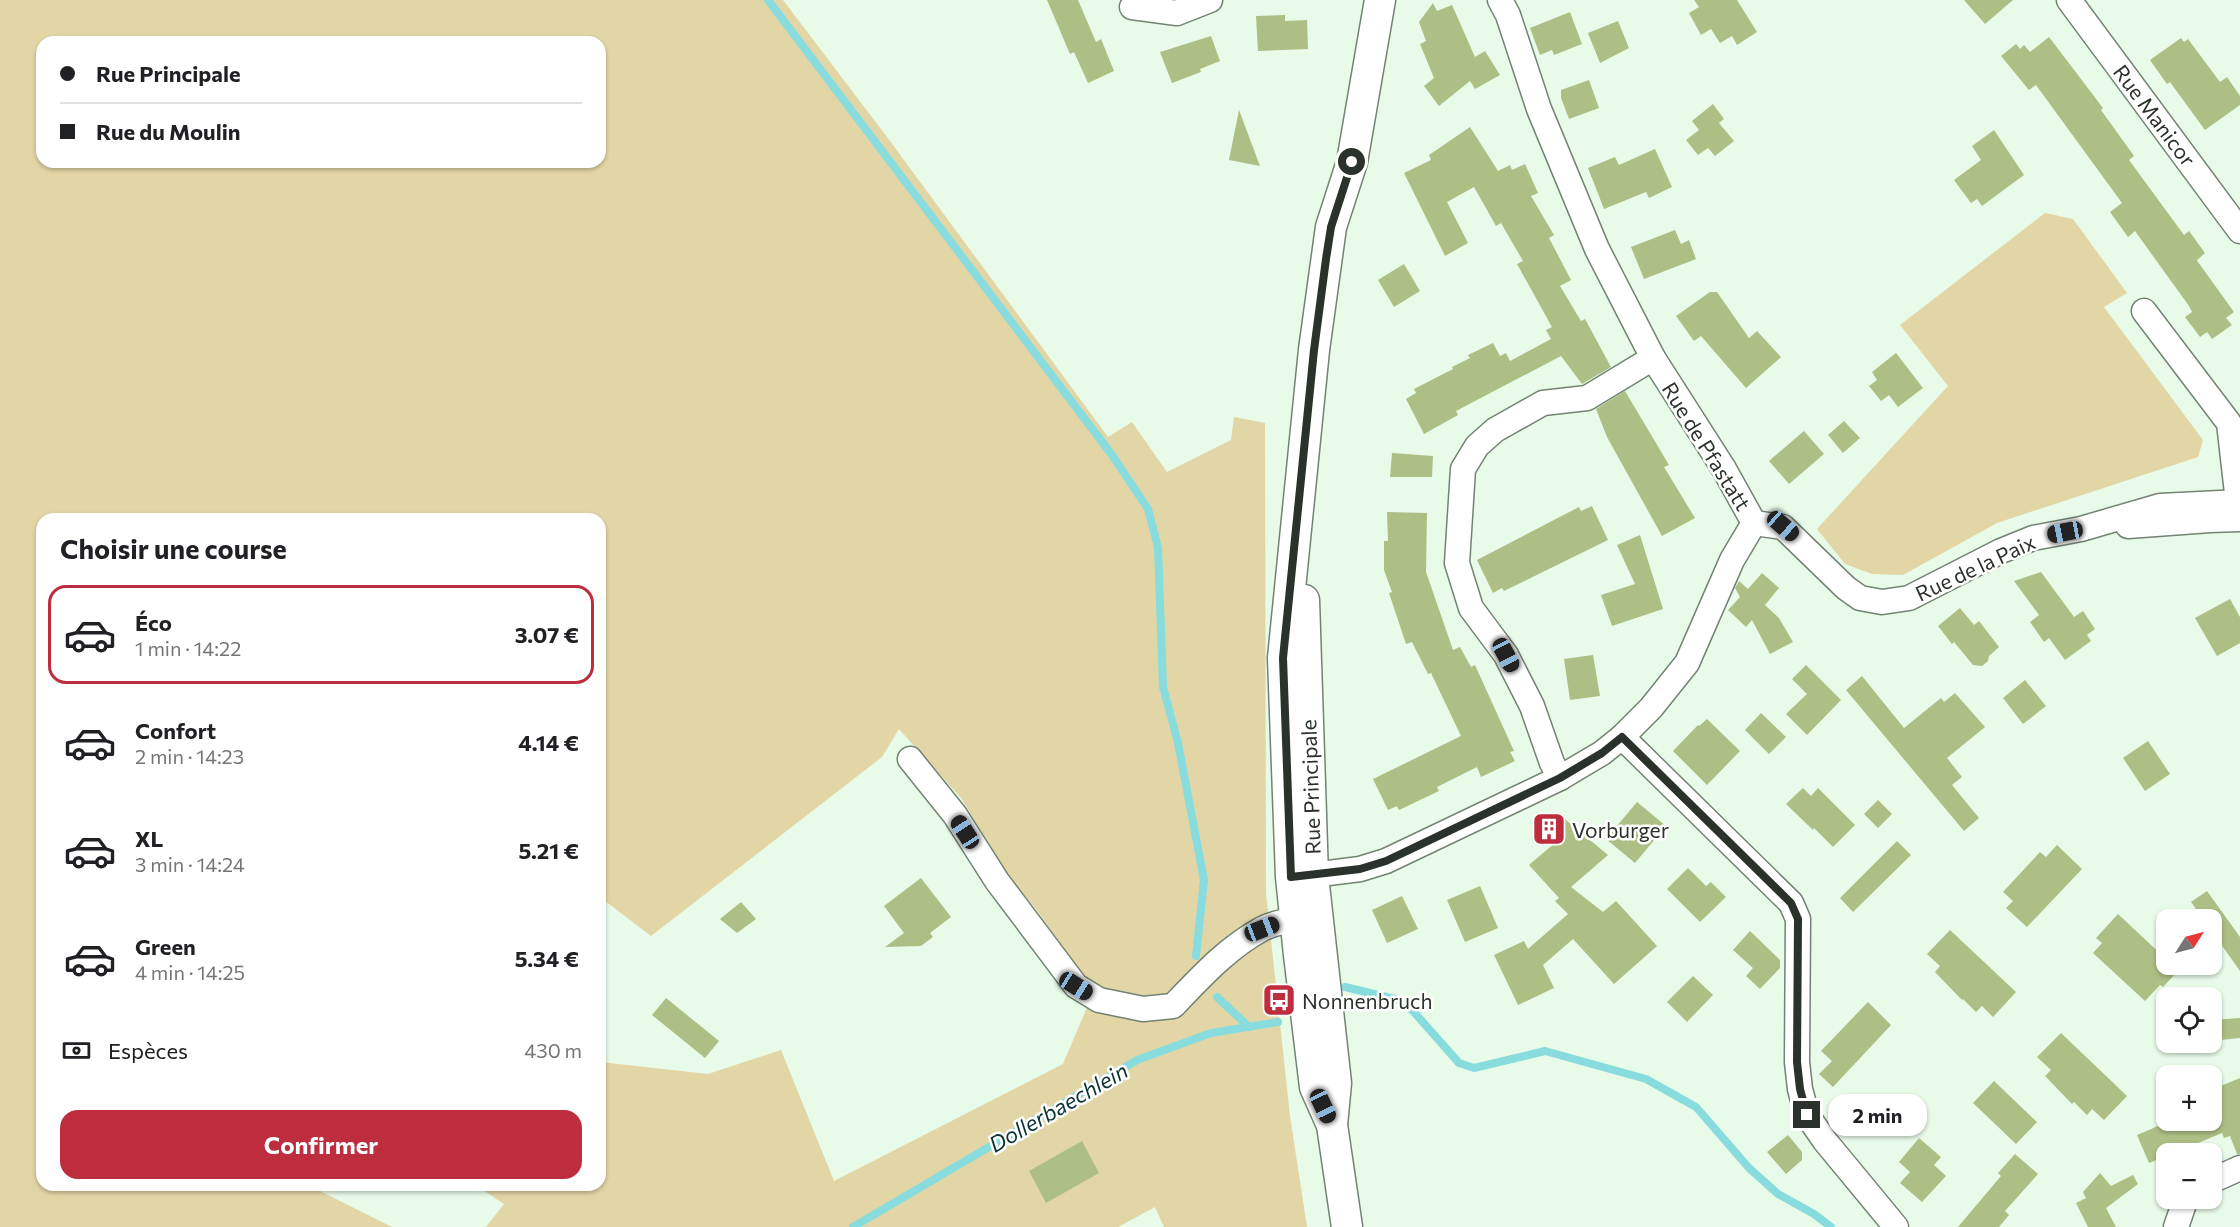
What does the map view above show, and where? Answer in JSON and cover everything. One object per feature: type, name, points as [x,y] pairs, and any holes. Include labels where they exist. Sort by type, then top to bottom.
[{"type":"main road","name":"Rue Principale","points":[[1347,1227],[1332,1125],[1315,1087],[1307,918],[1302,876],[1305,616],[1298,504],[1314,350],[1331,227],[1352,162],[1380,0]]},
{"type":"street","points":[[1132,7],[1177,13],[1210,0]]},
{"type":"street","name":"Rue de Pfastatt","points":[[1302,876],[1360,869],[1386,861],[1560,778],[1602,753],[1622,737],[1673,683],[1687,663],[1732,560],[1754,523],[1724,469],[1653,358],[1597,249],[1539,109],[1508,15],[1500,0]]},
{"type":"street","name":"Rue Manicor","points":[[2069,0],[2240,231]]},
{"type":"street","points":[[2144,311],[2229,423],[2239,508]]},
{"type":"street","points":[[1560,778],[1552,763],[1532,706],[1506,655],[1471,608],[1457,563],[1463,468],[1477,446],[1495,430],[1543,403],[1587,398],[1653,358]]},
{"type":"street","name":"Rue de la Paix","points":[[1754,523],[1783,526],[1846,588],[1860,598],[1882,602],[1909,598],[2001,551],[2033,538],[2081,529],[2160,506],[2239,508]]},
{"type":"street","points":[[1622,737],[1791,903],[1798,919],[1797,1062],[1800,1089],[1807,1115],[1825,1141],[1896,1227]]},
{"type":"street","points":[[910,759],[955,815],[998,881],[1076,986],[1099,1000],[1143,1009],[1173,1006],[1213,964],[1262,929],[1307,918]]},
{"type":"street","points":[[2222,1175],[2240,1168]]},
{"type":"street","points":[[2176,1227],[2182,1209]]},
{"type":"shaded area","points":[[0,0],[783,0],[1108,437],[1132,422],[1167,472],[1231,440],[1234,417],[1265,423],[1266,893],[1290,1116],[1307,1227],[1164,1227],[1155,1207],[1118,1227],[486,1227],[504,1204],[484,1191],[606,1191],[606,1063],[708,1074],[781,1050],[834,1181],[1063,1064],[1094,991],[1036,909],[1009,876],[961,798],[899,729],[882,757],[651,936],[606,902],[606,513],[36,513],[36,1191],[320,1191],[392,1227],[0,1227]]},
{"type":"shaded area","points":[[2045,213],[2073,219],[2127,293],[2104,307],[2203,440],[2198,457],[1997,523],[1903,575],[1872,574],[1845,564],[1817,529],[1948,386],[1900,325]]},
{"type":"building","points":[[1047,0],[1078,0],[1096,42],[1101,39],[1114,71],[1088,83],[1074,52],[1070,54]]},
{"type":"building","points":[[1694,0],[1737,0],[1757,32],[1737,45],[1732,36],[1720,43],[1711,29],[1701,35],[1689,13],[1699,7]]},
{"type":"building","points":[[1964,0],[2013,0],[1985,24]]},
{"type":"building","points":[[1433,3],[1437,11],[1452,5],[1475,57],[1485,51],[1500,75],[1475,89],[1470,81],[1439,106],[1424,86],[1434,78],[1420,44],[1426,41],[1419,22]]},
{"type":"building","points":[[1570,12],[1582,44],[1554,55],[1552,50],[1540,55],[1530,28]]},
{"type":"building","points":[[1285,15],[1285,21],[1307,20],[1308,49],[1258,51],[1256,16]]},
{"type":"building","points":[[1618,21],[1629,48],[1600,63],[1588,33]]},
{"type":"building","points":[[1211,36],[1220,61],[1200,69],[1201,72],[1172,83],[1160,52]]},
{"type":"building","points":[[2049,37],[2103,108],[2101,110],[2134,156],[2129,160],[2184,235],[2189,231],[2205,253],[2197,260],[2234,312],[2226,318],[2232,325],[2212,339],[2207,332],[2200,337],[2185,317],[2192,312],[2189,306],[2135,231],[2128,237],[2110,212],[2122,203],[2036,85],[2029,90],[2001,56],[2016,44],[2020,49],[2024,45],[2030,52]]},
{"type":"building","points":[[2181,38],[2184,42],[2188,39],[2220,82],[2227,77],[2240,96],[2240,105],[2205,130],[2170,82],[2167,84],[2150,60]]},
{"type":"building","points":[[1589,80],[1599,108],[1569,119],[1561,98],[1561,90]]},
{"type":"building","points":[[1713,104],[1724,119],[1719,123],[1734,141],[1715,156],[1708,148],[1698,155],[1686,140],[1699,130],[1692,121]]},
{"type":"building","points":[[1239,110],[1260,166],[1229,160]]},
{"type":"building","points":[[1470,127],[1498,171],[1510,165],[1512,170],[1525,164],[1538,193],[1531,196],[1554,235],[1549,238],[1571,280],[1560,286],[1581,321],[1585,319],[1611,367],[1582,384],[1561,356],[1456,411],[1458,415],[1424,434],[1406,399],[1416,393],[1414,389],[1453,369],[1452,367],[1470,358],[1468,355],[1493,343],[1500,356],[1506,353],[1510,361],[1551,339],[1546,330],[1552,327],[1517,264],[1523,261],[1501,223],[1496,226],[1474,187],[1447,202],[1468,243],[1445,256],[1404,173],[1431,160],[1429,155]]},
{"type":"building","points":[[1994,130],[2024,175],[1982,206],[1977,199],[1971,203],[1954,180],[1981,160],[1972,146]]},
{"type":"building","points":[[1655,149],[1672,187],[1649,198],[1646,192],[1604,209],[1588,168],[1615,157],[1619,165]]},
{"type":"building","points":[[1675,230],[1681,244],[1689,240],[1696,259],[1644,279],[1631,247]]},
{"type":"building","points":[[1404,264],[1420,291],[1394,307],[1378,280]]},
{"type":"building","points":[[1710,292],[1717,292],[1749,338],[1757,331],[1781,357],[1746,388],[1701,336],[1694,341],[1676,316]]},
{"type":"building","points":[[1896,353],[1923,388],[1898,407],[1889,395],[1881,401],[1869,386],[1877,380],[1872,372]]},
{"type":"building","points":[[1625,391],[1669,465],[1664,467],[1695,518],[1662,536],[1607,437],[1596,409]]},
{"type":"building","points":[[1844,421],[1860,438],[1843,453],[1828,435]]},
{"type":"building","points":[[1804,431],[1824,454],[1789,484],[1769,461]]},
{"type":"building","points":[[1392,453],[1433,456],[1432,477],[1390,477]]},
{"type":"building","points":[[1592,506],[1608,540],[1504,591],[1502,588],[1493,593],[1477,560],[1579,507],[1581,511]]},
{"type":"building","points":[[1387,512],[1427,513],[1426,572],[1453,650],[1460,647],[1471,667],[1475,665],[1514,751],[1510,752],[1515,761],[1481,777],[1477,767],[1437,787],[1439,791],[1399,810],[1397,806],[1388,810],[1373,779],[1461,736],[1431,673],[1428,674],[1412,642],[1406,644],[1389,593],[1392,592],[1384,570],[1384,541],[1388,541]]},
{"type":"building","points":[[1640,535],[1663,609],[1612,626],[1601,595],[1635,584],[1617,545]]},
{"type":"building","points":[[2041,572],[2074,617],[2083,611],[2095,629],[2087,635],[2091,641],[2065,660],[2049,638],[2044,642],[2030,622],[2039,615],[2014,581]]},
{"type":"building","points":[[1762,573],[1779,588],[1765,605],[1779,618],[1793,642],[1770,654],[1752,620],[1746,627],[1728,610],[1740,597],[1735,588],[1739,581],[1748,589]]},
{"type":"building","points":[[2230,599],[2240,617],[2240,643],[2217,656],[2195,618]]},
{"type":"building","points":[[1960,608],[1974,625],[1979,621],[1999,647],[1982,666],[1973,665],[1938,626]]},
{"type":"building","points":[[1593,655],[1600,696],[1570,700],[1564,659]]},
{"type":"building","points":[[1806,665],[1841,700],[1807,735],[1786,714],[1807,694],[1792,679]]},
{"type":"building","points":[[1862,676],[1904,728],[1941,698],[1944,702],[1955,693],[1985,727],[1947,758],[1962,777],[1952,785],[1979,818],[1964,831],[1846,690]]},
{"type":"building","points":[[2025,680],[2046,706],[2023,724],[2003,698]]},
{"type":"building","points":[[1761,713],[1786,737],[1769,754],[1745,730]]},
{"type":"building","points":[[1707,719],[1740,751],[1707,785],[1673,751]]},
{"type":"building","points":[[2148,741],[2170,774],[2145,791],[2123,758]]},
{"type":"building","points":[[1803,788],[1811,796],[1818,788],[1855,825],[1833,847],[1786,804]]},
{"type":"building","points":[[1878,800],[1892,814],[1878,828],[1864,814]]},
{"type":"building","points":[[1637,802],[1666,826],[1635,863],[1606,839]]},
{"type":"building","points":[[1560,815],[1608,855],[1571,887],[1603,912],[1616,901],[1657,946],[1614,984],[1573,939],[1543,965],[1554,988],[1518,1005],[1494,955],[1524,941],[1528,949],[1568,914],[1555,901],[1559,898],[1529,865],[1556,842],[1545,832]]},
{"type":"building","points":[[1897,841],[1911,855],[1853,912],[1840,898]]},
{"type":"building","points":[[2057,845],[2082,869],[2027,927],[2006,908],[2013,901],[2003,892],[2040,852],[2046,857]]},
{"type":"building","points":[[1688,868],[1706,886],[1711,882],[1726,897],[1700,922],[1667,889]]},
{"type":"building","points":[[921,878],[951,917],[930,933],[933,937],[921,946],[885,947],[904,933],[884,906]]},
{"type":"building","points":[[1480,886],[1498,928],[1465,942],[1447,900]]},
{"type":"building","points":[[2207,891],[2220,909],[2196,909],[2191,902]]},
{"type":"building","points":[[1402,896],[1418,929],[1387,943],[1372,910]]},
{"type":"building","points":[[741,902],[756,919],[737,933],[720,919]]},
{"type":"building","points":[[2222,912],[2240,937],[2240,971],[2222,946]]},
{"type":"building","points":[[2118,914],[2156,950],[2156,975],[2174,975],[2163,987],[2160,985],[2156,987],[2145,1001],[2093,953],[2102,943],[2096,938]]},
{"type":"building","points":[[1950,930],[2016,992],[1993,1017],[1982,1006],[1976,1012],[1935,972],[1940,966],[1927,954]]},
{"type":"building","points":[[1750,931],[1780,960],[1780,968],[1760,989],[1746,976],[1753,968],[1733,950]]},
{"type":"building","points":[[1693,976],[1713,995],[1687,1022],[1667,1002]]},
{"type":"building","points":[[666,998],[719,1041],[705,1058],[652,1015]]},
{"type":"building","points":[[1868,1002],[1891,1025],[1833,1087],[1819,1074],[1832,1061],[1821,1051]]},
{"type":"building","points":[[2240,1018],[2240,1038],[2222,1040],[2222,1019]]},
{"type":"building","points":[[2061,1033],[2127,1096],[2104,1120],[2092,1109],[2087,1115],[2074,1102],[2072,1104],[2045,1076],[2051,1070],[2037,1057]]},
{"type":"building","points":[[2240,1078],[2240,1154],[2237,1154],[2230,1136],[2224,1138],[2222,1133],[2198,1143],[2156,1143],[2156,1160],[2149,1163],[2137,1135],[2156,1127],[2156,1131],[2222,1131],[2222,1085]]},
{"type":"building","points":[[1994,1081],[2037,1122],[2016,1144],[1973,1103]]},
{"type":"building","points":[[1788,1135],[1802,1152],[1802,1160],[1786,1174],[1767,1152]]},
{"type":"building","points":[[1919,1138],[1941,1157],[1934,1165],[1946,1176],[1922,1202],[1900,1183],[1910,1172],[1899,1162]]},
{"type":"building","points":[[1082,1141],[1099,1173],[1046,1203],[1029,1171]]},
{"type":"building","points":[[2015,1154],[2038,1174],[2005,1211],[2009,1215],[1999,1227],[1958,1227],[2001,1176],[1998,1173]]},
{"type":"building","points":[[2100,1173],[2111,1186],[2133,1175],[2138,1184],[2106,1208],[2116,1227],[2088,1227],[2076,1203],[2086,1198],[2083,1192]]},
{"type":"waterway","points":[[768,0],[1112,455],[1148,509],[1158,547],[1163,687],[1178,743],[1204,880],[1196,956]]},
{"type":"waterway","name":"Dollerbaechlein","points":[[1345,987],[1399,1000],[1413,1011],[1459,1063],[1474,1068],[1545,1051],[1646,1079],[1696,1107],[1749,1168],[1778,1194],[1814,1214],[1831,1227]]},
{"type":"waterway","points":[[1217,997],[1249,1027]]},
{"type":"waterway","name":"Dollerbaechlein","points":[[853,1227],[1137,1060],[1211,1033],[1278,1022]]},
{"type":"place","name":"Vorburger","points":[[1549,829]]},
{"type":"place","name":"Nonnenbruch","points":[[1279,1000]]},
{"type":"route","points":[[1352,162],[1331,227],[1326,259],[1314,350],[1283,658],[1291,877],[1360,869],[1386,861],[1560,778],[1602,753],[1622,737],[1791,903],[1798,919],[1797,1062],[1800,1089],[1807,1115]]}]
